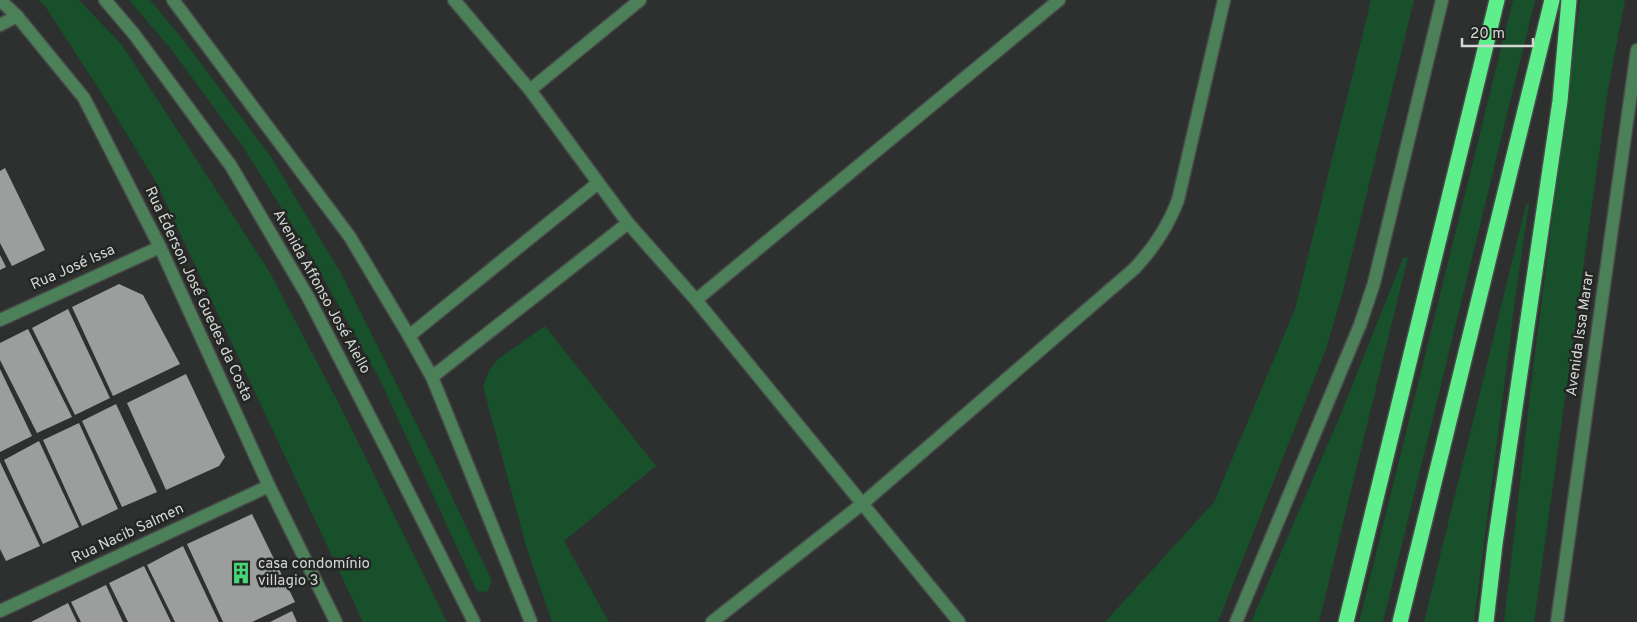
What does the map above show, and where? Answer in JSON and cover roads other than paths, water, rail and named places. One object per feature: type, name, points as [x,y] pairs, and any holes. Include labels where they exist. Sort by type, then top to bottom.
[{"type":"highway","points":[[1346,622],[1497,0]]},
{"type":"highway","points":[[1400,622],[1552,0]]},
{"type":"highway","points":[[1486,622],[1495,544],[1560,101],[1569,0]]},
{"type":"street","name":"Rua Éderson José Guedes da Costa","points":[[0,0],[18,16],[84,98],[160,247],[269,486],[336,622]]},
{"type":"street","name":"Avenida Affonso José Aiello","points":[[104,0],[134,34],[236,174],[308,297],[474,622]]},
{"type":"street","points":[[173,0],[350,238],[409,336],[432,377],[531,622]]},
{"type":"street","points":[[454,0],[530,90],[628,223],[696,300],[959,622]]},
{"type":"street","points":[[530,90],[640,0]]},
{"type":"street","points":[[696,300],[1059,0]]},
{"type":"street","points":[[712,622],[862,504],[1134,269],[1148,254],[1161,237],[1171,219],[1178,200],[1224,0]]},
{"type":"street","points":[[1236,622],[1360,325],[1413,122],[1442,0]]},
{"type":"street","points":[[0,25],[18,16]]},
{"type":"street","name":"Avenida Issa Marar","points":[[1557,622],[1637,50]]},
{"type":"street","points":[[409,336],[598,182]]},
{"type":"street","points":[[432,377],[628,223]]},
{"type":"street","name":"Rua José Issa","points":[[0,320],[160,247]]},
{"type":"street","name":"Rua Nacib Salmen","points":[[0,611],[269,486]]},
{"type":"place","name":"casa condomínio villagio 3","points":[[241,573]]}]
